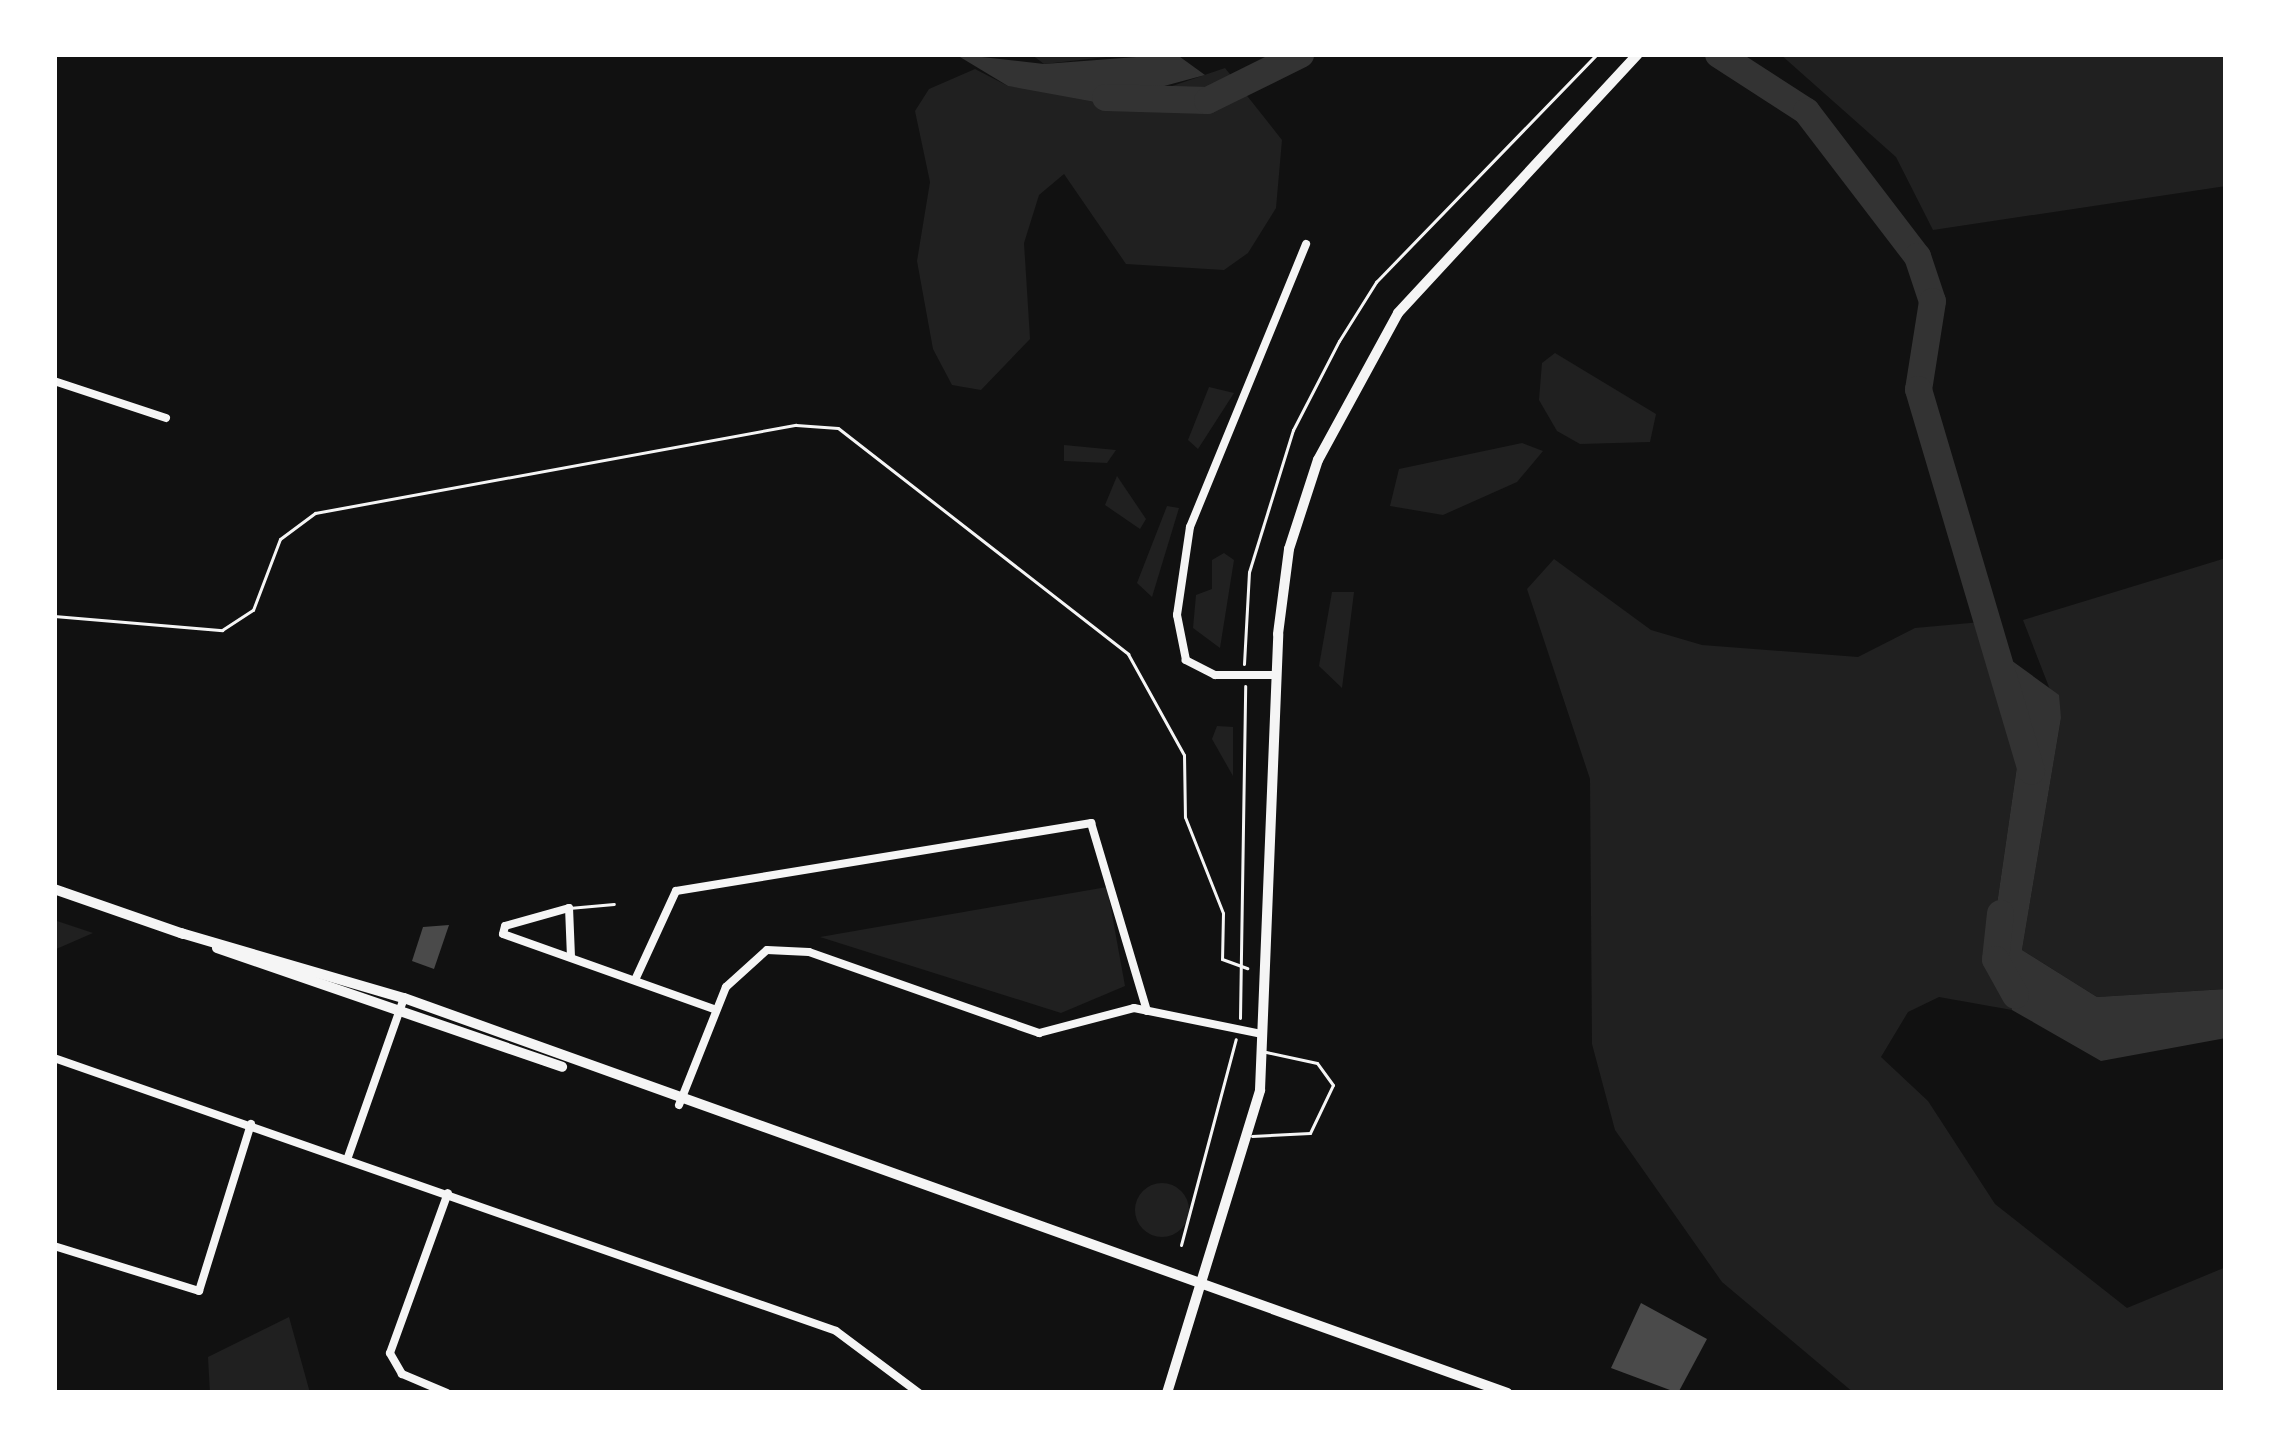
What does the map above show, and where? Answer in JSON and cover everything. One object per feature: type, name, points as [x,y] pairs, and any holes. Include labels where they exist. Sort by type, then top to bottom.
[{"type":"main road","points":[[1167,1393],[1250,1136],[1266,1052],[1274,675],[1288,549],[1351,387],[1422,283],[1638,54]]},
{"type":"main road","points":[[54,890],[181,933],[404,998],[680,1105],[1507,1393]]},
{"type":"main road","points":[[181,933],[398,1017],[605,1078]]},
{"type":"street","points":[[1274,675],[1215,676],[1186,660],[1177,615],[1190,527],[1306,244]]},
{"type":"street","points":[[54,382],[166,418]]},
{"type":"street","points":[[635,980],[676,891],[1091,823],[1147,1011]]},
{"type":"street","points":[[571,957],[569,908],[513,919],[503,934],[716,1010]]},
{"type":"street","points":[[680,1105],[716,1010],[742,964],[790,949],[1040,1033],[1147,1011],[1267,1035]]},
{"type":"street","points":[[348,1157],[404,998]]},
{"type":"street","points":[[54,1058],[836,1331],[919,1393]]},
{"type":"street","points":[[54,1246],[199,1291],[251,1124]]},
{"type":"street","points":[[447,1393],[402,1374],[390,1353],[448,1193]]},
{"type":"lane","points":[[569,908],[614,904]]},
{"type":"lane","points":[[1250,1136],[1310,1132],[1333,1085],[1317,1063],[1266,1052]]},
{"type":"path","points":[[1244,663],[1250,572],[1310,392],[1376,282],[1597,54]]},
{"type":"path","points":[[54,616],[222,630],[253,610],[280,538],[315,513],[768,429],[838,428],[1128,654],[1184,755],[1185,817],[1223,913],[1222,959],[1247,968]]},
{"type":"path","points":[[1181,1245],[1238,1030],[1247,968],[1245,685]]},
{"type":"shaded area","points":[[955,54],[1044,64],[1176,54],[1205,75],[1101,103],[1008,86]]},
{"type":"shaded area","points":[[1031,54],[1133,54],[1044,64]]},
{"type":"shaded area","points":[[1780,54],[2226,54],[2226,186],[1933,230],[1896,157]]},
{"type":"shaded area","points":[[1225,68],[1282,140],[1276,208],[1248,253],[1224,270],[1126,264],[1064,174],[1039,195],[1024,243],[1030,339],[981,390],[952,385],[933,349],[917,261],[930,182],[915,111],[929,89],[975,69],[1008,86],[1131,100]]},
{"type":"shaded area","points":[[1555,353],[1656,414],[1650,442],[1580,444],[1557,431],[1539,400],[1542,363]]},
{"type":"shaded area","points":[[1209,387],[1234,393],[1198,449],[1188,440]]},
{"type":"shaded area","points":[[1522,443],[1543,451],[1517,482],[1443,515],[1390,506],[1399,469]]},
{"type":"shaded area","points":[[1064,445],[1116,450],[1107,463],[1064,461]]},
{"type":"shaded area","points":[[1117,476],[1146,519],[1140,529],[1105,505]]},
{"type":"shaded area","points":[[1167,506],[1179,508],[1152,597],[1137,583]]},
{"type":"shaded area","points":[[1224,553],[1234,560],[1220,648],[1193,628],[1196,595],[1212,589],[1212,560]]},
{"type":"shaded area","points":[[2226,558],[2226,989],[2097,997],[2022,950],[2061,718],[2023,620]]},
{"type":"shaded area","points":[[1554,559],[1651,630],[1702,645],[1858,657],[1915,628],[1981,622],[2025,711],[1994,925],[2012,1010],[1939,997],[1908,1012],[1881,1057],[1928,1101],[1995,1204],[2127,1308],[2226,1267],[2226,1393],[1854,1393],[1722,1282],[1615,1130],[1592,1044],[1590,779],[1527,589]]},
{"type":"shaded area","points":[[1332,592],[1354,592],[1342,688],[1319,666]]},
{"type":"shaded area","points":[[1997,650],[2059,695],[2061,718],[2022,950],[2097,997],[2226,989],[2226,1038],[2101,1061],[2012,1010],[1994,925],[2025,711]]},
{"type":"shaded area","points":[[1217,726],[1233,727],[1233,776],[1212,739]]},
{"type":"shaded area","points":[[1107,887],[1125,986],[1061,1013],[820,937]]},
{"type":"shaded area","points":[[54,920],[93,933],[54,950]]},
{"type":"shaded area","points":[[1162,1183],[1181,1191],[1189,1210],[1181,1229],[1162,1237],[1143,1229],[1135,1210],[1143,1191]]},
{"type":"shaded area","points":[[289,1317],[310,1393],[210,1393],[208,1357]]},
{"type":"building","points":[[449,925],[434,969],[412,961],[423,927]]},
{"type":"building","points":[[1641,1303],[1707,1339],[1678,1393],[1611,1368]]},
{"type":"waterway","points":[[1105,97],[1207,100],[1300,54]]},
{"type":"waterway","points":[[1718,54],[1806,111],[1917,256],[1932,301],[1918,389],[2031,771]]},
{"type":"waterway","points":[[2000,913],[1995,959],[2015,995]]}]
